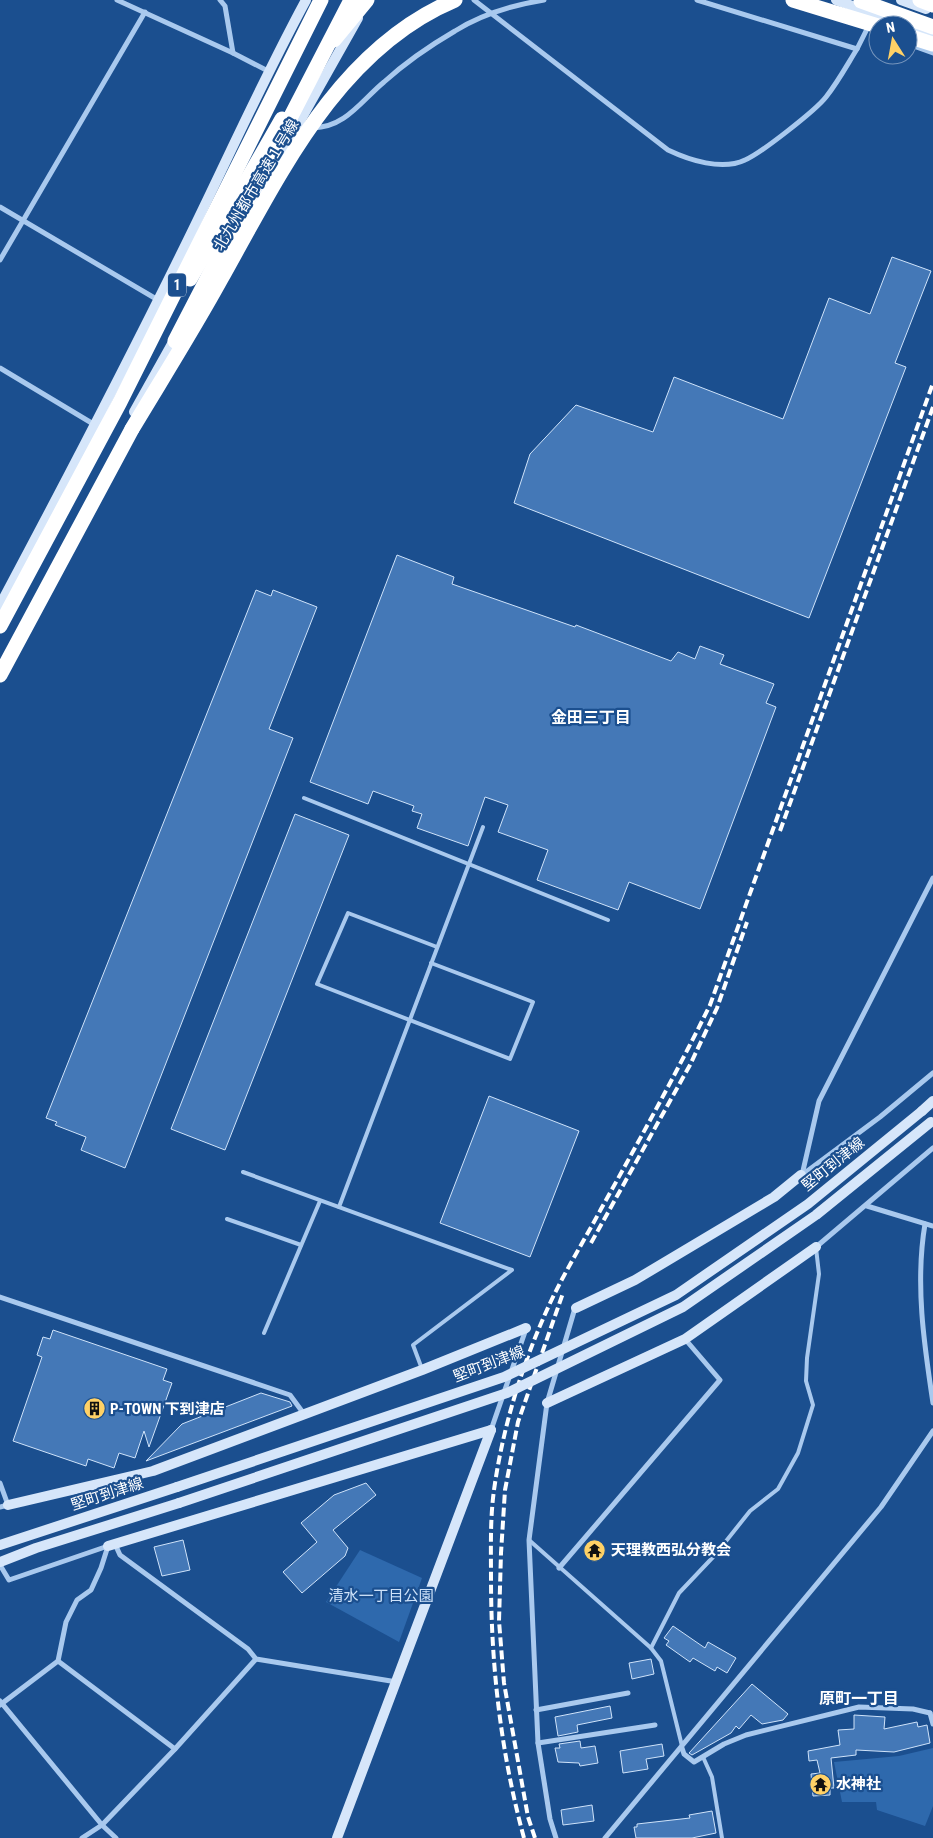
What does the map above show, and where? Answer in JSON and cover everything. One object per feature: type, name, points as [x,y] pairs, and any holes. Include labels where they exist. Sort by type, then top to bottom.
[{"type":"highway","name":"北九州都市高速１号線","points":[[120,402],[321,0]]},
{"type":"highway","name":"北九州都市高速１号線","points":[[132,429],[197,294],[351,0]]},
{"type":"highway","name":"北九州都市高速１号線","points":[[30,568],[120,402],[302,86],[326,51],[368,0]]},
{"type":"highway","name":"北九州都市高速１号線","points":[[0,675],[132,429],[313,122],[360,67],[387,42],[419,20],[455,0]]},
{"type":"highway","points":[[793,0],[868,23]]},
{"type":"highway","points":[[858,0],[933,27]]},
{"type":"highway","points":[[920,0],[933,5]]},
{"type":"highway","points":[[918,39],[933,44]]},
{"type":"highway","points":[[0,615],[30,568]]},
{"type":"highway","name":"1","points":[[0,626],[30,568]]},
{"type":"street","points":[[117,0],[233,52],[268,71]]},
{"type":"street","points":[[220,0],[225,6],[233,52]]},
{"type":"street","points":[[0,605],[96,425],[241,133],[268,71],[306,0]]},
{"type":"street","points":[[0,662],[152,379],[298,128],[368,0]]},
{"type":"street","points":[[474,0],[668,150],[687,159],[713,165],[744,161],[771,143],[825,98],[857,49],[882,0]]},
{"type":"street","points":[[298,128],[326,128],[346,118],[384,81],[455,30],[512,6],[544,0]]},
{"type":"street","points":[[697,0],[857,49]]},
{"type":"street","points":[[836,0],[876,15]]},
{"type":"street","points":[[901,0],[933,11]]},
{"type":"street","points":[[0,260],[145,12]]},
{"type":"street","points":[[918,30],[933,35]]},
{"type":"street","points":[[918,48],[933,53]]},
{"type":"street","points":[[0,206],[158,300]]},
{"type":"street","points":[[0,368],[96,425]]},
{"type":"street","points":[[801,1175],[819,1101],[933,878]]},
{"type":"street","points":[[556,1838],[550,1819],[538,1743],[529,1540],[547,1403],[576,1308],[635,1280],[774,1197],[880,1117],[933,1072]]},
{"type":"street","name":"堅町到津線","points":[[0,1545],[504,1377],[676,1296],[808,1204],[933,1101]]},
{"type":"street","name":"堅町到津線","points":[[0,1564],[36,1548],[507,1393],[674,1312],[816,1215],[932,1121]]},
{"type":"street","points":[[547,1403],[685,1339],[816,1247],[867,1206],[933,1148]]},
{"type":"street","points":[[867,1206],[933,1226]]},
{"type":"street","points":[[924,1224],[920,1252],[920,1298],[933,1403]]},
{"type":"street","points":[[0,1297],[290,1395],[304,1414]]},
{"type":"street","points":[[0,1483],[4,1506],[153,1470],[422,1370],[526,1328]]},
{"type":"street","points":[[337,1838],[491,1430],[526,1328]]},
{"type":"street","points":[[559,1568],[720,1380],[685,1339]]},
{"type":"street","points":[[0,1564],[9,1580],[112,1545],[491,1430]]},
{"type":"street","points":[[605,1838],[682,1748],[881,1507],[933,1431]]},
{"type":"street","points":[[112,1545],[120,1555],[248,1649],[256,1659],[397,1682]]},
{"type":"street","points":[[112,1545],[91,1590],[77,1600],[66,1622],[58,1661],[1,1703],[102,1824],[116,1838]]},
{"type":"street","points":[[82,1838],[102,1824],[175,1749],[256,1659]]},
{"type":"street","points":[[58,1661],[175,1749]]},
{"type":"street","points":[[536,1710],[628,1693]]},
{"type":"street","points":[[682,1748],[684,1754],[694,1762],[724,1744],[746,1735],[859,1707],[912,1709],[932,1712],[933,1724]]},
{"type":"street","points":[[538,1743],[655,1725]]},
{"type":"lane","points":[[304,798],[608,920]]},
{"type":"lane","points":[[339,1208],[483,827]]},
{"type":"lane","points":[[431,963],[533,1002],[510,1060],[317,984],[348,913],[437,947]]},
{"type":"lane","points":[[243,1172],[512,1270],[413,1345],[422,1370]]},
{"type":"lane","points":[[264,1333],[320,1200]]},
{"type":"lane","points":[[227,1219],[301,1245]]},
{"type":"lane","points":[[651,1648],[679,1593],[715,1555],[750,1511],[778,1489],[798,1453],[813,1405],[806,1381],[807,1358],[819,1274],[816,1247]]},
{"type":"lane","points":[[529,1540],[651,1648],[661,1661],[682,1748]]},
{"type":"lane","points":[[703,1757],[712,1777],[722,1838]]},
{"type":"green space","name":"清水一丁目公園","points":[[360,1550],[422,1578],[399,1642],[326,1602]]},
{"type":"green space","points":[[933,1748],[933,1806],[925,1826],[877,1810],[876,1802],[842,1802],[834,1762],[899,1756]]},
{"type":"building","points":[[892,257],[931,271],[895,363],[906,367],[809,618],[514,503],[530,454],[576,405],[653,432],[674,377],[783,419],[829,298],[870,314]]},
{"type":"building","points":[[397,555],[454,577],[452,584],[575,627],[576,625],[671,661],[678,652],[695,659],[700,646],[724,655],[720,664],[774,684],[766,703],[776,707],[700,909],[629,882],[618,910],[537,880],[548,850],[498,832],[508,805],[485,797],[468,846],[417,828],[422,814],[412,811],[414,806],[373,791],[368,804],[310,782]]},
{"type":"building","points":[[256,590],[271,596],[273,590],[317,607],[269,729],[293,738],[125,1168],[81,1150],[86,1137],[55,1125],[57,1122],[46,1118]]},
{"type":"building","points":[[295,814],[349,835],[225,1150],[171,1129]]},
{"type":"building","points":[[489,1096],[579,1131],[530,1257],[440,1223]]},
{"type":"building","name":"P-TOWN 下到津店","points":[[53,1330],[167,1369],[163,1380],[172,1383],[149,1447],[144,1431],[135,1458],[119,1453],[114,1468],[88,1459],[86,1466],[13,1441],[42,1357],[37,1355],[43,1337],[50,1339]]},
{"type":"building","points":[[261,1393],[290,1402],[292,1406],[146,1461],[182,1424]]},
{"type":"building","points":[[366,1483],[376,1495],[333,1530],[348,1548],[345,1556],[302,1593],[283,1572],[317,1542],[301,1523],[334,1495]]},
{"type":"building","points":[[183,1540],[190,1570],[162,1576],[154,1547]]},
{"type":"building","points":[[673,1626],[705,1648],[708,1642],[736,1658],[727,1673],[717,1667],[715,1671],[693,1658],[690,1662],[666,1645],[669,1641],[664,1638]]},
{"type":"building","points":[[651,1659],[654,1674],[632,1679],[629,1663]]},
{"type":"building","points":[[752,1684],[788,1714],[783,1720],[762,1724],[751,1715],[739,1729],[736,1726],[731,1733],[692,1755],[689,1753]]},
{"type":"building","points":[[610,1706],[612,1718],[577,1725],[578,1732],[558,1736],[555,1717]]},
{"type":"building","points":[[854,1715],[885,1717],[884,1729],[917,1722],[918,1727],[927,1725],[930,1743],[894,1752],[856,1750],[856,1755],[831,1758],[834,1788],[830,1788],[830,1795],[813,1796],[811,1774],[820,1773],[817,1760],[809,1761],[808,1751],[840,1745],[838,1730],[854,1729]]},
{"type":"building","points":[[580,1741],[581,1748],[595,1746],[598,1763],[580,1766],[579,1763],[558,1762],[555,1748],[560,1748],[559,1744]]},
{"type":"building","points":[[662,1744],[664,1756],[646,1759],[648,1769],[623,1773],[620,1751]]},
{"type":"building","points":[[592,1805],[594,1821],[563,1825],[561,1810]]},
{"type":"building","points":[[712,1811],[716,1833],[692,1838],[636,1838],[634,1827],[637,1827],[637,1824],[690,1818],[689,1815]]},
{"type":"railway","points":[[524,1838],[503,1742],[495,1677],[491,1612],[493,1501],[503,1441],[516,1392],[532,1345],[552,1299],[657,1107],[710,1005],[933,383]]},
{"type":"railway","points":[[780,831],[933,407]]},
{"type":"railway","points":[[591,1243],[690,1065],[717,1008],[747,922]]},
{"type":"railway","points":[[535,1838],[528,1817],[504,1683],[499,1621],[501,1553],[505,1490],[518,1422],[563,1293]]},
{"type":"place","name":"P-TOWN 下到津店","points":[[94,1409]]},
{"type":"place","name":"天理教西弘分教会","points":[[595,1550]]},
{"type":"place","name":"水神社","points":[[820,1784]]},
{"type":"district","name":"金田三丁目","points":[[591,717]]},
{"type":"district","name":"原町一丁目","points":[[859,1698]]}]
